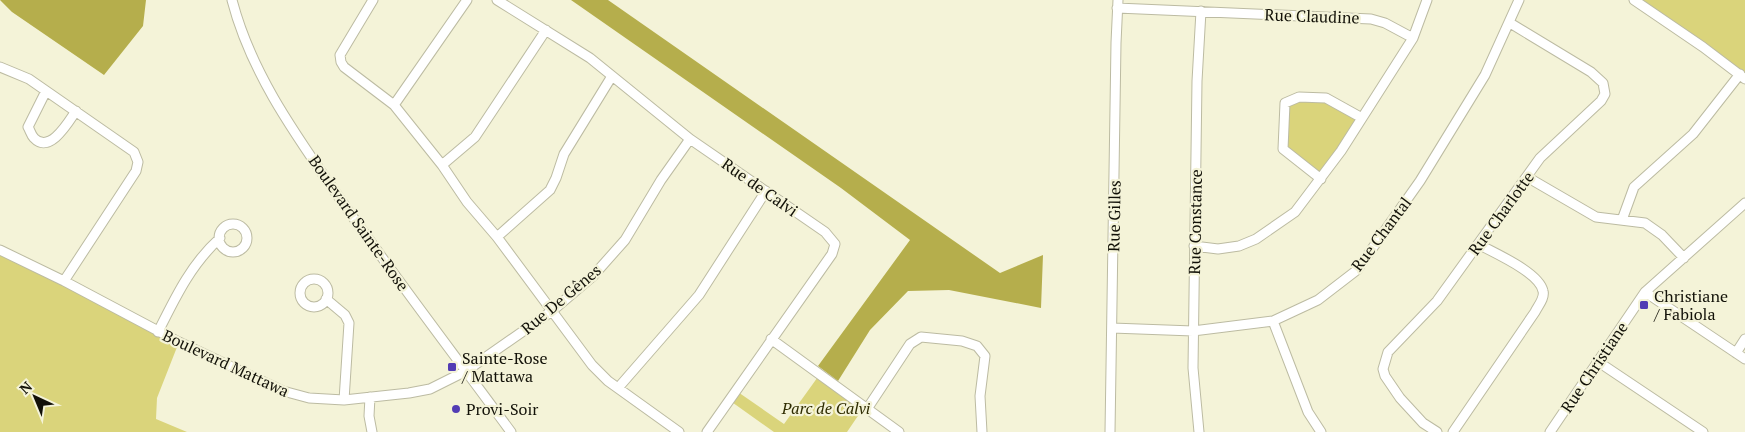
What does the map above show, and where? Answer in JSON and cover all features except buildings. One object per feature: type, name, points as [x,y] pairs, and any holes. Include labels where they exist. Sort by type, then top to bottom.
[{"type":"street","name":"Boulevard Sainte-Rose","points":[[232,0],[245,41],[256,67],[274,99],[351,215],[511,432]]},
{"type":"street","points":[[373,0],[340,55],[344,67],[394,105],[442,165],[467,202],[497,237],[592,365],[618,388],[679,432]]},
{"type":"street","points":[[394,105],[467,0]]},
{"type":"street","name":"Rue de Calvi","points":[[497,0],[575,47],[690,139],[825,232],[835,244],[832,254],[707,432]]},
{"type":"street","points":[[1194,246],[1218,249],[1239,246],[1256,240],[1295,212],[1342,151],[1413,38],[1427,0]]},
{"type":"street","name":"Rue Chantal","points":[[1112,328],[1193,331],[1273,320],[1318,300],[1357,270],[1420,181],[1486,75],[1519,0]]},
{"type":"street","points":[[1622,220],[1634,187],[1692,134],[1742,76],[1634,0]]},
{"type":"street","name":"Rue Claudine","points":[[1118,4],[1201,12],[1371,19],[1385,23],[1413,38]]},
{"type":"street","name":"Rue Gilles","points":[[1110,432],[1118,4]]},
{"type":"street","name":"Rue Constance","points":[[1199,432],[1193,368],[1193,331],[1197,82],[1201,12]]},
{"type":"street","name":"Rue Charlotte","points":[[1437,432],[1424,423],[1400,398],[1385,376],[1383,369],[1388,352],[1437,301],[1540,158],[1601,101],[1605,94],[1603,83],[1591,72],[1510,23]]},
{"type":"street","points":[[442,165],[475,137],[546,30]]},
{"type":"street","points":[[0,67],[29,79],[46,90],[134,152],[138,162],[136,172],[64,281]]},
{"type":"street","points":[[497,237],[550,190],[564,154],[612,76]]},
{"type":"street","points":[[46,90],[28,127],[34,139],[48,142],[62,133],[76,111]]},
{"type":"street","points":[[1321,179],[1283,149],[1285,102],[1298,98],[1326,98],[1362,118]]},
{"type":"street","name":"Rue De Gênes","points":[[466,371],[552,311],[593,276],[625,240],[661,180],[690,139]]},
{"type":"street","points":[[1527,176],[1596,217],[1645,223],[1662,235],[1684,258]]},
{"type":"street","points":[[618,388],[699,295],[766,191]]},
{"type":"street","name":"Rue Christiane","points":[[1552,431],[1597,361],[1645,292],[1745,203]]},
{"type":"street","points":[[158,332],[183,281],[220,238]]},
{"type":"street","points":[[1453,432],[1536,312],[1543,291],[1537,280],[1522,269],[1478,244]]},
{"type":"street","name":"Boulevard Mattawa","points":[[0,250],[64,281],[158,332],[283,391],[309,398],[344,400],[430,389],[466,371]]},
{"type":"street","points":[[1645,292],[1745,359]]},
{"type":"street","points":[[326,299],[345,315],[349,324],[344,400]]},
{"type":"street","points":[[1273,320],[1308,412],[1321,432]]},
{"type":"street","points":[[867,409],[910,344],[921,337],[962,342],[977,346],[985,356],[980,396],[982,432]]},
{"type":"street","points":[[771,339],[899,432]]},
{"type":"street","points":[[1736,353],[1745,339]]},
{"type":"street","points":[[1597,361],[1698,431]]},
{"type":"street","points":[[370,397],[369,416],[372,432]]},
{"type":"green space","points":[[1634,0],[1745,0],[1745,79]]},
{"type":"green space","points":[[1326,98],[1362,118],[1321,179],[1283,149],[1285,103]]},
{"type":"green space","points":[[0,250],[179,342],[157,398],[156,419],[187,432],[0,432]]},
{"type":"green space","name":"Parc de Calvi","points":[[820,374],[864,407],[847,432],[774,432],[729,400],[735,390],[784,424]]},
{"type":"shaded area","points":[[0,0],[146,0],[143,26],[104,75],[12,12]]},
{"type":"shaded area","points":[[571,0],[608,0],[1000,273],[1043,255],[1041,308],[949,290],[908,291],[870,330],[838,381],[818,366],[910,240],[841,188]]},
{"type":"place","name":"Christiane / Fabiola","points":[[1644,305]]},
{"type":"place","name":"Sainte-Rose / Mattawa","points":[[452,367]]},
{"type":"place","name":"Provi-Soir","points":[[456,409]]}]
